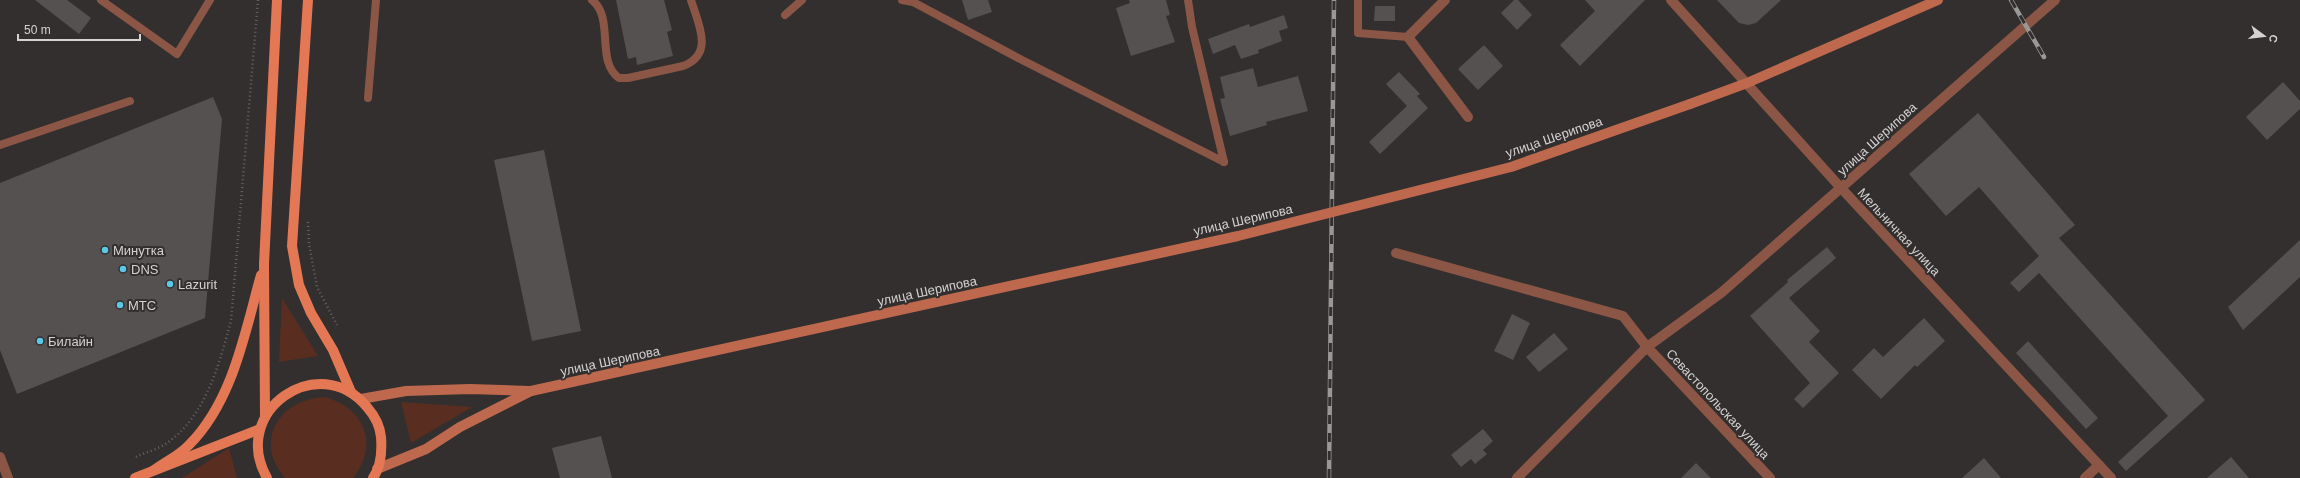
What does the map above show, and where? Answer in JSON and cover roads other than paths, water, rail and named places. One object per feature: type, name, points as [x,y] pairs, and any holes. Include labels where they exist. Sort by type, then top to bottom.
[{"type":"main road","points":[[265,416],[264,264],[277,0]]},
{"type":"main road","points":[[308,0],[292,246],[299,284],[311,313],[333,350],[351,392]]},
{"type":"main road","name":"улица Шерипова","points":[[531,391],[1238,236],[1511,167],[1747,83],[1938,0]]},
{"type":"main road","points":[[154,470],[189,446],[214,412],[235,363],[264,264]]},
{"type":"main road","points":[[267,478],[261,468],[257,448],[260,428],[265,416],[281,397],[303,386],[328,384],[351,392],[361,399],[373,414],[380,431],[382,450],[375,475]]},
{"type":"main road","points":[[361,399],[406,391],[470,389],[531,391]]},
{"type":"main road","points":[[375,475],[426,449],[460,427],[531,391]]},
{"type":"main road","points":[[134,478],[260,428]]},
{"type":"street","points":[[1445,0],[1408,37],[1468,117]]},
{"type":"street","name":"Мельничная улица","points":[[1671,0],[1840,188],[2111,478]]},
{"type":"street","name":"улица Шерипова","points":[[1517,478],[1647,348],[1721,293],[2025,24],[2055,0]]},
{"type":"street","points":[[1396,253],[1623,316],[1647,348]]},
{"type":"street","name":"Севастопольская улица","points":[[1647,348],[1770,478]]},
{"type":"street","points":[[0,457],[8,478]]},
{"type":"street","points":[[2085,478],[2099,465]]},
{"type":"lane","points":[[101,0],[177,54],[210,0]]},
{"type":"lane","points":[[368,98],[376,0]]},
{"type":"lane","points":[[592,0],[600,11],[610,68],[619,78],[628,78],[692,63],[702,46],[701,33],[690,0]]},
{"type":"lane","points":[[785,15],[802,0]]},
{"type":"lane","points":[[902,0],[913,2],[1022,60],[1224,162],[1192,27],[1188,0]]},
{"type":"lane","points":[[1358,0],[1358,33],[1408,37]]},
{"type":"lane","points":[[0,145],[130,101]]},
{"type":"railway","points":[[1329,478],[1334,0]]},
{"type":"railway","points":[[2011,0],[2044,57]]},
{"type":"place","name":"Минутка","points":[[105,250]]},
{"type":"place","name":"DNS","points":[[123,269]]},
{"type":"place","name":"Lazurit","points":[[170,284]]},
{"type":"place","name":"МТС","points":[[120,305]]},
{"type":"place","name":"Билайн","points":[[40,341]]}]
